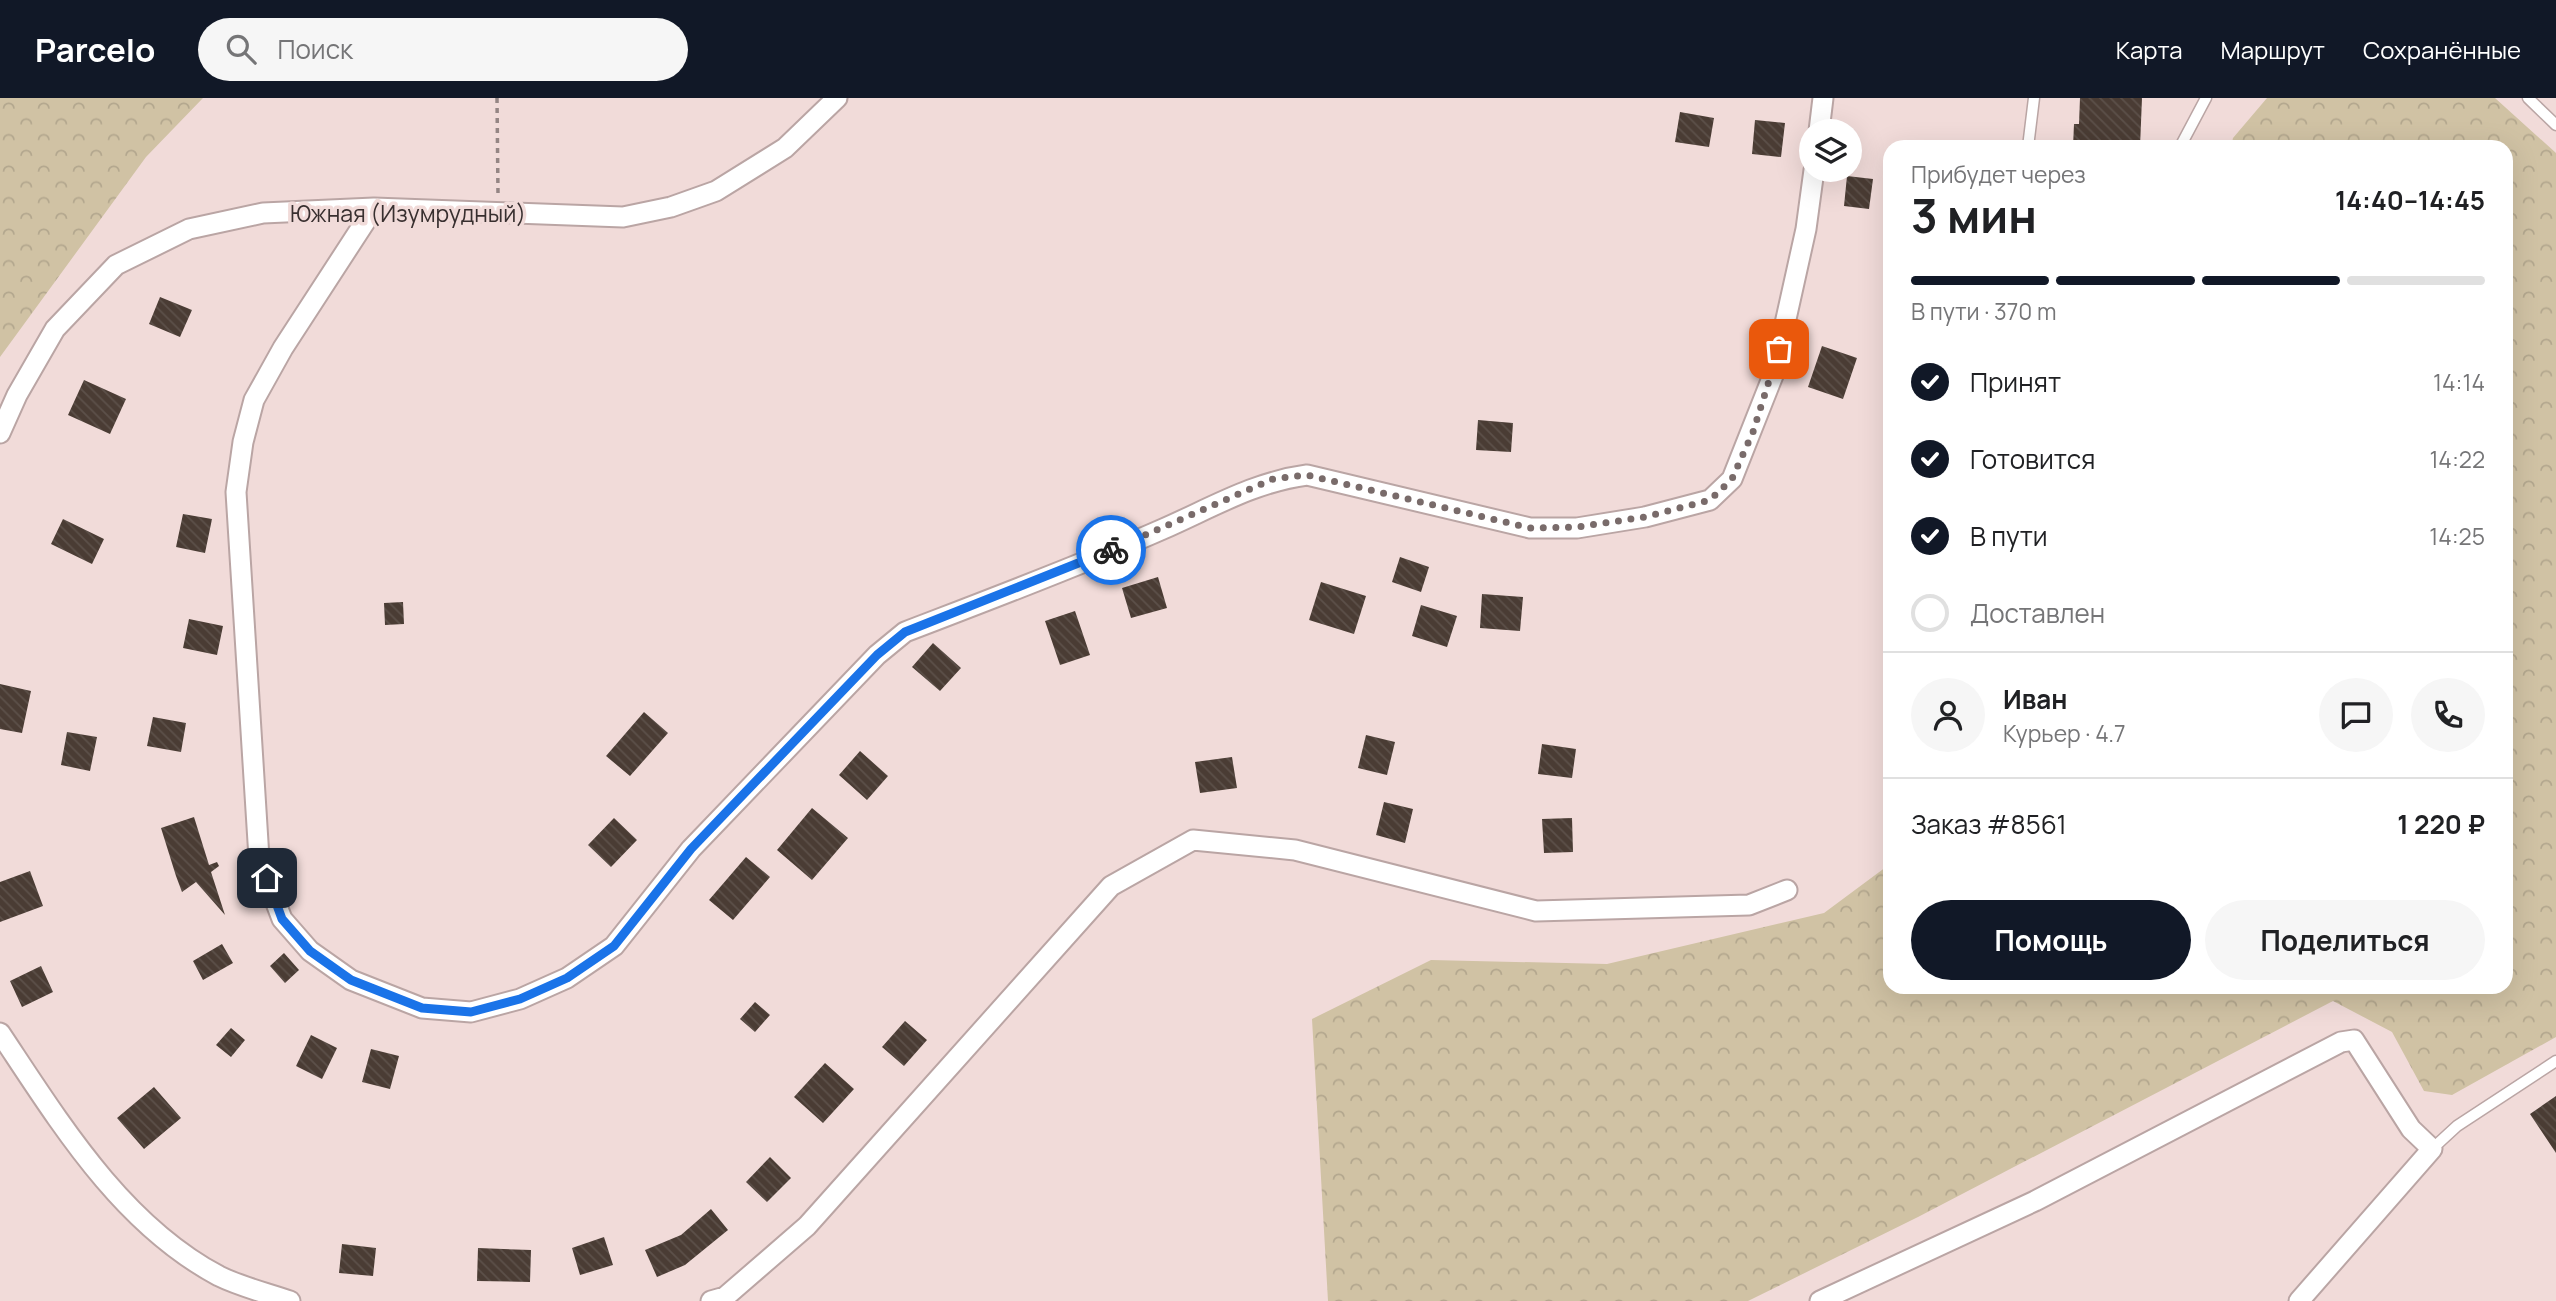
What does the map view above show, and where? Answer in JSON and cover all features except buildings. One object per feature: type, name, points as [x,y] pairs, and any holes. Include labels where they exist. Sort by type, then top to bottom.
[{"type":"street","name":"Южная (Изумрудный)","points":[[0,433],[16,395],[55,329],[116,264],[189,229],[263,213],[374,208],[623,217],[671,207],[716,191],[785,148],[838,98]]},
{"type":"street","points":[[1820,119],[1823,98]]},
{"type":"street","points":[[374,208],[277,358],[254,400],[243,442],[236,492],[259,858],[282,919],[310,951],[351,980],[385,996],[422,1008],[471,1012],[520,999],[567,978],[614,946],[691,849],[877,655],[905,632],[1163,529],[1273,479],[1307,475],[1530,528],[1590,525],[1645,517],[1710,500],[1732,479],[1774,373],[1806,229],[1812,182]]},
{"type":"street","points":[[711,1301],[725,1297],[807,1226],[1111,886],[1193,840],[1294,850],[1536,911],[1749,905],[1787,890]]},
{"type":"street","points":[[0,1033],[61,1125],[145,1225],[220,1276],[290,1301]]},
{"type":"street","points":[[1820,1301],[2035,1201],[2341,1042],[2354,1040],[2411,1129],[2432,1149],[2299,1301]]},
{"type":"lane","points":[[2029,140],[2034,98]]},
{"type":"lane","points":[[2184,140],[2206,98]]},
{"type":"lane","points":[[2529,98],[2556,125]]},
{"type":"lane","points":[[2432,1149],[2457,1126],[2556,1060]]},
{"type":"path","points":[[497,98],[499,213]]},
{"type":"green space","points":[[0,98],[203,98],[146,157],[0,357]]},
{"type":"green space","points":[[2267,98],[2495,98],[2556,153],[2556,1037],[2452,1095],[2424,1091],[2392,1032],[2333,1001],[1918,1217],[1748,1301],[1328,1301],[1312,1019],[1431,960],[1607,964],[1824,913],[1883,869],[1883,994],[2513,994],[2513,140],[2233,138]]},
{"type":"way so far","points":[[1111,550],[1273,479],[1307,475],[1530,528],[1577,527],[1645,517],[1710,500],[1732,479],[1753,432],[1774,373],[1779,349]]},
{"type":"route","points":[[267,878],[282,919],[310,951],[351,980],[385,996],[422,1008],[471,1012],[520,999],[567,978],[614,946],[691,849],[877,655],[905,632],[1111,550]]}]
